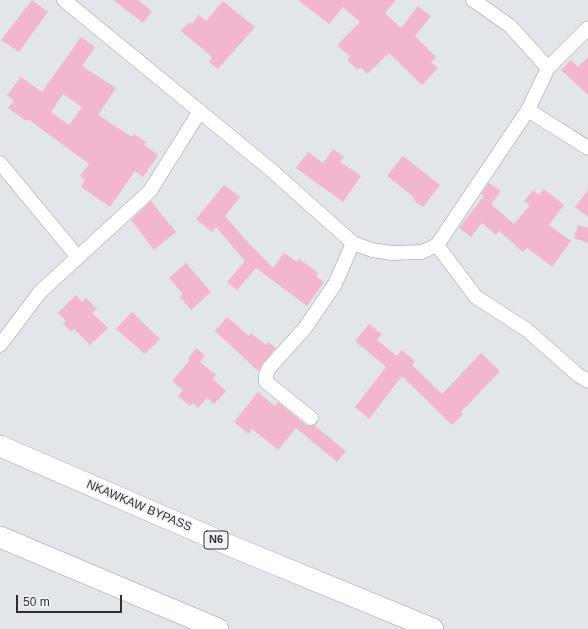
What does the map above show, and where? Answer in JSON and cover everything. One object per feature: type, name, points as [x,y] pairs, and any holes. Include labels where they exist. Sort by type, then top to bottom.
[{"type":"highway","name":"NKAWKAW BYPASS","points":[[0,446],[231,546],[433,629]]},
{"type":"highway","points":[[0,537],[218,629]]},
{"type":"street","points":[[64,0],[270,169],[354,243],[372,250],[392,253],[422,252],[437,245],[528,110],[548,68],[588,28]]},
{"type":"street","points":[[473,0],[510,26],[548,68]]},
{"type":"street","points":[[528,110],[588,148]]},
{"type":"street","points":[[0,345],[40,292],[77,256],[150,191],[200,111]]},
{"type":"street","points":[[0,163],[77,256]]},
{"type":"street","points":[[311,418],[266,382],[266,375],[269,368],[305,328],[335,284],[354,243]]},
{"type":"street","points":[[437,245],[476,297],[527,330],[578,375],[588,381]]},
{"type":"building","points":[[32,0],[48,12],[19,52],[1,40]]},
{"type":"building","points":[[113,0],[138,0],[152,11],[143,23]]},
{"type":"building","points":[[298,0],[396,0],[385,13],[401,28],[418,6],[431,16],[415,36],[436,57],[431,62],[438,68],[422,85],[389,53],[367,74],[360,67],[358,70],[347,60],[350,57],[337,45],[360,22],[343,7],[329,24]]},
{"type":"building","points":[[223,1],[255,27],[218,69],[209,62],[212,57],[181,31],[189,22],[192,24],[199,15],[206,21]]},
{"type":"building","points":[[81,37],[95,47],[82,66],[116,88],[98,115],[132,137],[134,134],[146,142],[144,145],[158,155],[143,177],[135,171],[110,207],[81,187],[85,180],[80,176],[89,164],[28,119],[26,121],[8,108],[14,101],[7,95],[21,77],[42,92]],"holes":[[[63,94],[82,107],[69,125],[51,112]]]},
{"type":"building","points":[[588,57],[588,95],[561,70],[571,60],[578,67]]},
{"type":"building","points":[[333,149],[344,157],[340,162],[361,176],[343,202],[296,168],[308,152],[323,163]]},
{"type":"building","points":[[403,156],[440,185],[423,207],[413,200],[415,198],[387,176]]},
{"type":"building","points":[[489,183],[501,191],[491,204],[514,224],[530,205],[524,201],[533,190],[539,195],[544,189],[564,205],[549,225],[571,241],[552,267],[527,248],[523,252],[499,231],[496,235],[482,223],[471,237],[459,228],[484,196],[481,194]]},
{"type":"building","points":[[224,185],[240,197],[225,216],[273,268],[284,253],[297,262],[299,259],[318,273],[316,276],[324,282],[307,306],[256,268],[237,290],[227,282],[245,261],[216,227],[212,232],[196,219]]},
{"type":"building","points":[[588,190],[588,217],[575,207]]},
{"type":"building","points":[[151,201],[176,232],[154,250],[131,220]]},
{"type":"building","points":[[578,225],[588,228],[588,243],[574,238]]},
{"type":"building","points":[[186,263],[211,292],[191,310],[180,297],[183,294],[169,278]]},
{"type":"building","points":[[76,295],[82,302],[86,298],[97,309],[92,313],[108,328],[90,345],[74,329],[71,332],[63,323],[66,321],[58,313]]},
{"type":"building","points":[[132,312],[160,339],[145,354],[116,329]]},
{"type":"building","points":[[227,317],[249,336],[251,333],[266,345],[268,342],[276,348],[258,371],[215,331]]},
{"type":"building","points":[[369,324],[382,334],[377,340],[397,356],[402,350],[415,361],[412,365],[442,394],[481,353],[500,371],[461,412],[463,414],[452,425],[402,376],[369,419],[355,407],[386,367],[355,341]]},
{"type":"building","points":[[196,348],[205,355],[200,362],[216,375],[213,379],[226,391],[214,404],[207,398],[198,408],[193,403],[190,406],[178,396],[183,390],[172,381],[190,360],[188,359]]},
{"type":"building","points":[[258,392],[275,406],[278,402],[306,425],[315,426],[346,451],[337,462],[296,428],[278,450],[252,429],[249,434],[234,422]]}]
